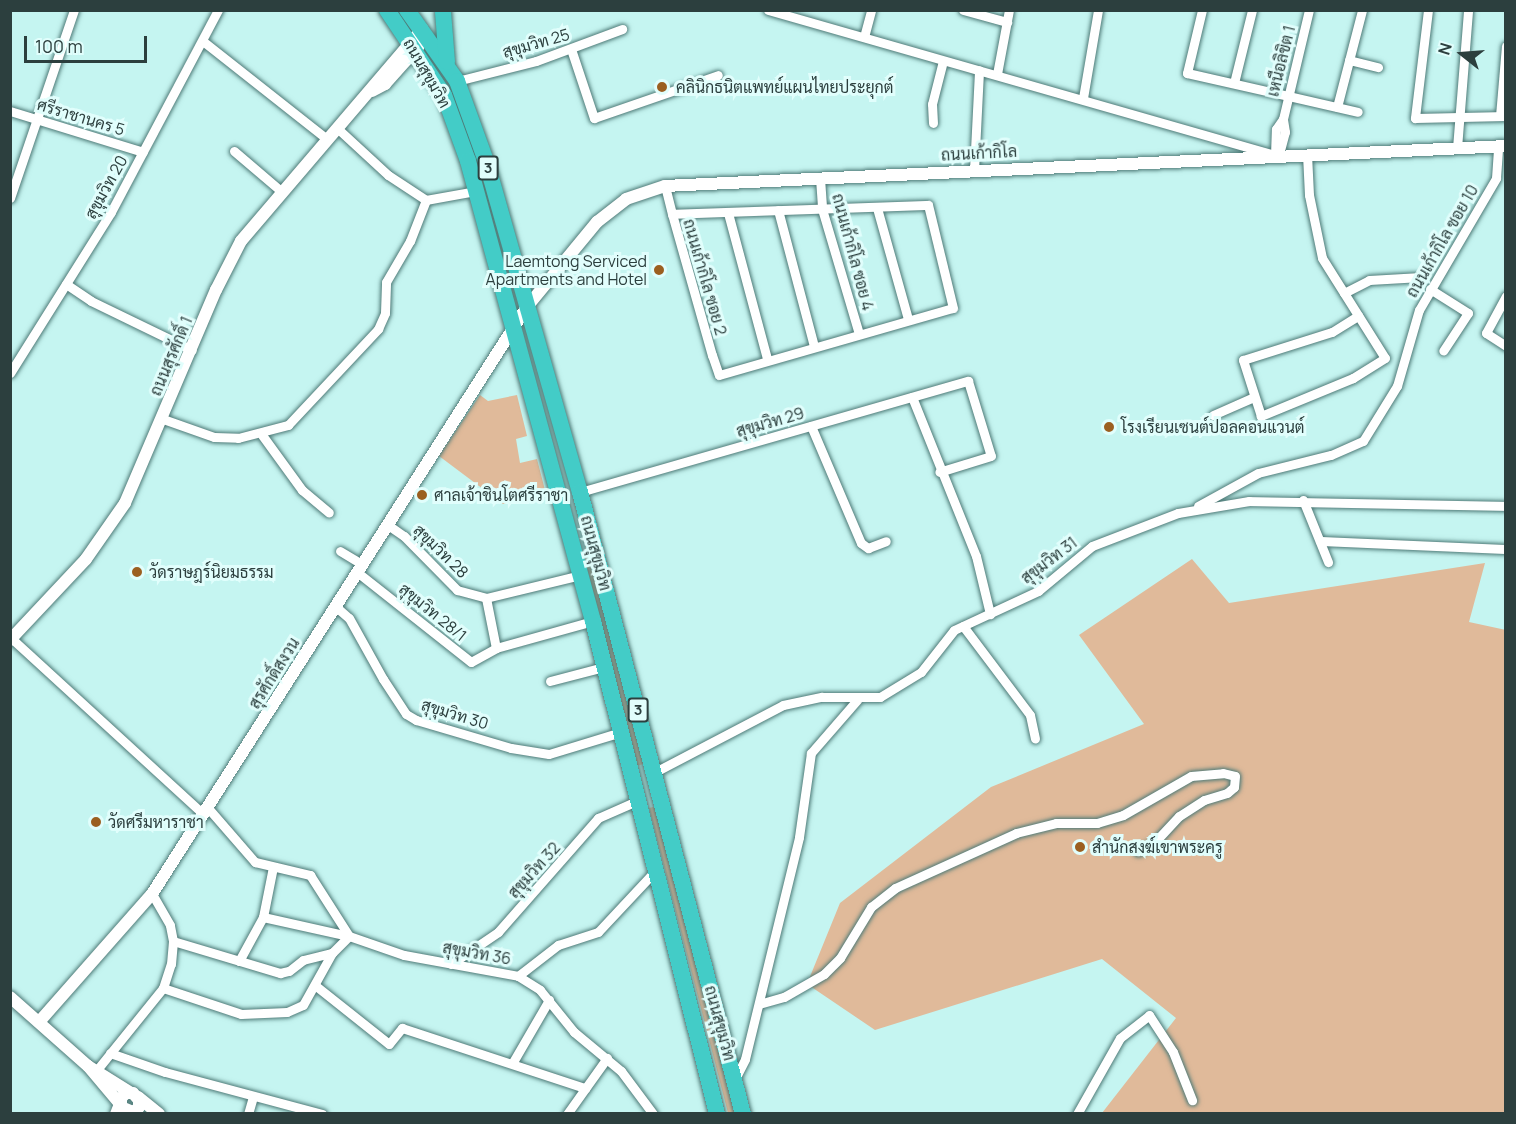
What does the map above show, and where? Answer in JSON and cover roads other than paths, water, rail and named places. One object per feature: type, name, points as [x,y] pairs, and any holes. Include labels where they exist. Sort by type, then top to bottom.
[{"type":"highway","name":"ถนนสุขุมวิท","points":[[387,10],[448,65],[457,81],[487,164],[580,492],[743,1113]]},
{"type":"highway","name":"ถนนสุขุมวิท","points":[[407,10],[444,94],[476,191],[514,325],[593,621],[717,1113]]},
{"type":"highway","points":[[443,11],[448,65]]},
{"type":"street","points":[[10,198],[74,10]]},
{"type":"street","name":"สุขุมวิท 20","points":[[10,373],[66,284],[143,152],[204,42],[218,10]]},
{"type":"street","points":[[768,10],[799,15],[943,61],[1083,98],[1277,155]]},
{"type":"street","points":[[864,37],[871,10]]},
{"type":"street","points":[[963,10],[1007,22]]},
{"type":"street","points":[[997,74],[1009,10]]},
{"type":"street","points":[[1083,98],[1098,10]]},
{"type":"street","points":[[1202,10],[1187,73],[1358,112]]},
{"type":"street","points":[[1234,83],[1252,10]]},
{"type":"street","name":"เหนือลิขิต 1","points":[[1277,155],[1276,129],[1283,119],[1309,10]]},
{"type":"street","points":[[1337,107],[1362,10]]},
{"type":"street","points":[[1428,10],[1415,118],[1503,116],[1506,46]]},
{"type":"street","points":[[1457,148],[1468,10]]},
{"type":"street","name":"สุขุมวิท 25","points":[[457,81],[571,49],[621,29]]},
{"type":"street","name":"ถนนสุรศักดิ์ 1","points":[[11,638],[104,537],[125,503],[229,262],[282,192],[372,91],[378,77],[419,39]]},
{"type":"street","points":[[204,42],[327,139]]},
{"type":"street","points":[[571,49],[594,118],[718,75]]},
{"type":"street","points":[[1349,60],[1378,67]]},
{"type":"street","points":[[933,123],[932,104],[943,61]]},
{"type":"street","points":[[974,170],[979,70]]},
{"type":"street","name":"ศรีราชานคร 5","points":[[10,111],[143,152]]},
{"type":"street","points":[[337,128],[388,174],[426,200],[476,191]]},
{"type":"street","name":"ถนนเก้ากิโล","points":[[514,325],[610,209],[646,190],[665,186],[1502,146]]},
{"type":"street","name":"ถนนเก้ากิโล ซอย 10","points":[[1191,510],[1258,473],[1331,455],[1363,441],[1397,386],[1419,310],[1496,178],[1502,146]]},
{"type":"street","points":[[234,151],[282,192]]},
{"type":"street","points":[[1306,154],[1322,258],[1385,358],[1353,378],[1262,416],[1243,360],[1332,332],[1358,316]]},
{"type":"street","name":"ถนนเก้ากิโล ซอย 4","points":[[819,178],[822,209],[859,334]]},
{"type":"street","name":"ถนนเก้ากิโล ซอย 2","points":[[665,186],[719,375],[767,359]]},
{"type":"street","points":[[163,419],[214,437],[262,435],[288,425],[378,329],[385,313],[386,282],[414,231],[426,200]]},
{"type":"street","points":[[672,214],[928,205],[953,308],[767,359],[728,213]]},
{"type":"street","points":[[877,208],[909,319]]},
{"type":"street","points":[[778,210],[814,346]]},
{"type":"street","points":[[1344,294],[1368,280],[1421,277]]},
{"type":"street","points":[[66,284],[91,301],[192,350]]},
{"type":"street","points":[[1430,289],[1468,313],[1443,351]]},
{"type":"street","points":[[1506,296],[1486,333],[1506,346]]},
{"type":"street","name":"สุรศักดิ์สงวน","points":[[39,1022],[152,894],[514,325]]},
{"type":"street","name":"สุขุมวิท 29","points":[[580,492],[968,381],[991,456],[939,472]]},
{"type":"street","points":[[912,397],[939,472],[976,556],[990,614]]},
{"type":"street","points":[[1213,415],[1254,397]]},
{"type":"street","points":[[811,426],[861,543],[868,548],[886,541]]},
{"type":"street","points":[[262,435],[302,490],[329,513]]},
{"type":"street","points":[[1303,500],[1328,562]]},
{"type":"street","name":"สุขุมวิท 31","points":[[655,772],[783,705],[822,697],[857,700],[880,697],[900,687],[921,672],[945,639],[963,626],[1038,591],[1092,546],[1191,510],[1226,503],[1303,500],[1506,506]]},
{"type":"street","name":"สุขุมวิท 28","points":[[388,525],[404,536],[457,590],[486,598],[580,575]]},
{"type":"street","points":[[1320,541],[1506,549]]},
{"type":"street","points":[[340,552],[360,568]]},
{"type":"street","name":"สุขุมวิท 28/1","points":[[360,568],[471,662],[496,648],[593,621]]},
{"type":"street","points":[[486,598],[496,648]]},
{"type":"street","name":"สุขุมวิท 30","points":[[335,606],[349,618],[383,680],[406,714],[416,720],[511,748],[549,754],[621,732]]},
{"type":"street","points":[[963,626],[1030,716],[1035,738]]},
{"type":"street","points":[[11,638],[205,811],[255,862],[310,875],[349,936],[332,953],[316,986],[303,1005],[266,1015],[233,1012],[163,988]]},
{"type":"street","points":[[550,681],[604,667]]},
{"type":"street","points":[[735,1079],[745,1059],[800,837],[811,753],[857,700]]},
{"type":"street","points":[[759,1004],[784,997],[825,974],[840,958],[871,907],[895,888],[1016,833],[1056,823],[1097,823],[1123,815],[1191,776],[1223,773],[1235,776],[1234,787],[1227,793],[1204,800],[1179,816],[1154,843],[1138,851]]},
{"type":"street","name":"สุขุมวิท 32","points":[[452,964],[498,932],[598,818],[639,800]]},
{"type":"street","points":[[239,961],[263,917],[273,867]]},
{"type":"street","points":[[518,976],[558,945],[598,932],[656,870]]},
{"type":"street","points":[[92,1068],[110,1053],[163,988],[174,941],[165,911],[152,894]]},
{"type":"street","name":"สุขุมวิท 36","points":[[263,917],[349,936],[404,955],[518,976],[549,1000],[574,1032],[607,1058],[652,1113]]},
{"type":"street","points":[[174,941],[280,973],[289,971],[303,960],[332,953]]},
{"type":"street","points":[[316,986],[390,1044],[402,1028],[513,1062],[585,1088]]},
{"type":"street","points":[[11,999],[92,1068],[159,1113]]},
{"type":"street","points":[[513,1062],[549,1000]]},
{"type":"street","points":[[1077,1113],[1120,1038],[1149,1014],[1173,1052],[1192,1100]]},
{"type":"street","points":[[110,1053],[253,1097],[321,1113]]},
{"type":"street","points":[[567,1113],[607,1058]]},
{"type":"street","points":[[92,1068],[117,1110],[152,1113]]},
{"type":"street","points":[[117,1110],[123,1095],[134,1095]]},
{"type":"street","points":[[133,1112],[139,1107],[134,1095]]},
{"type":"street","points":[[248,1113],[253,1097]]},
{"type":"place","name":"คลินิกธนิตแพทย์แผนไทยประยุกต์","points":[[662,87]]},
{"type":"place","name":"Laemtong Serviced Apartments and Hotel","points":[[659,270]]},
{"type":"place","name":"โรงเรียนเซนต์ปอลคอนแวนต์","points":[[1109,427]]},
{"type":"place","name":"ศาลเจ้าชินโตศรีราชา","points":[[422,495]]},
{"type":"place","name":"วัดราษฎร์นิยมธรรม","points":[[137,572]]},
{"type":"place","name":"วัดศรีมหาราชา","points":[[96,822]]},
{"type":"place","name":"สำนักสงฆ์เขาพระครู","points":[[1080,847]]}]
